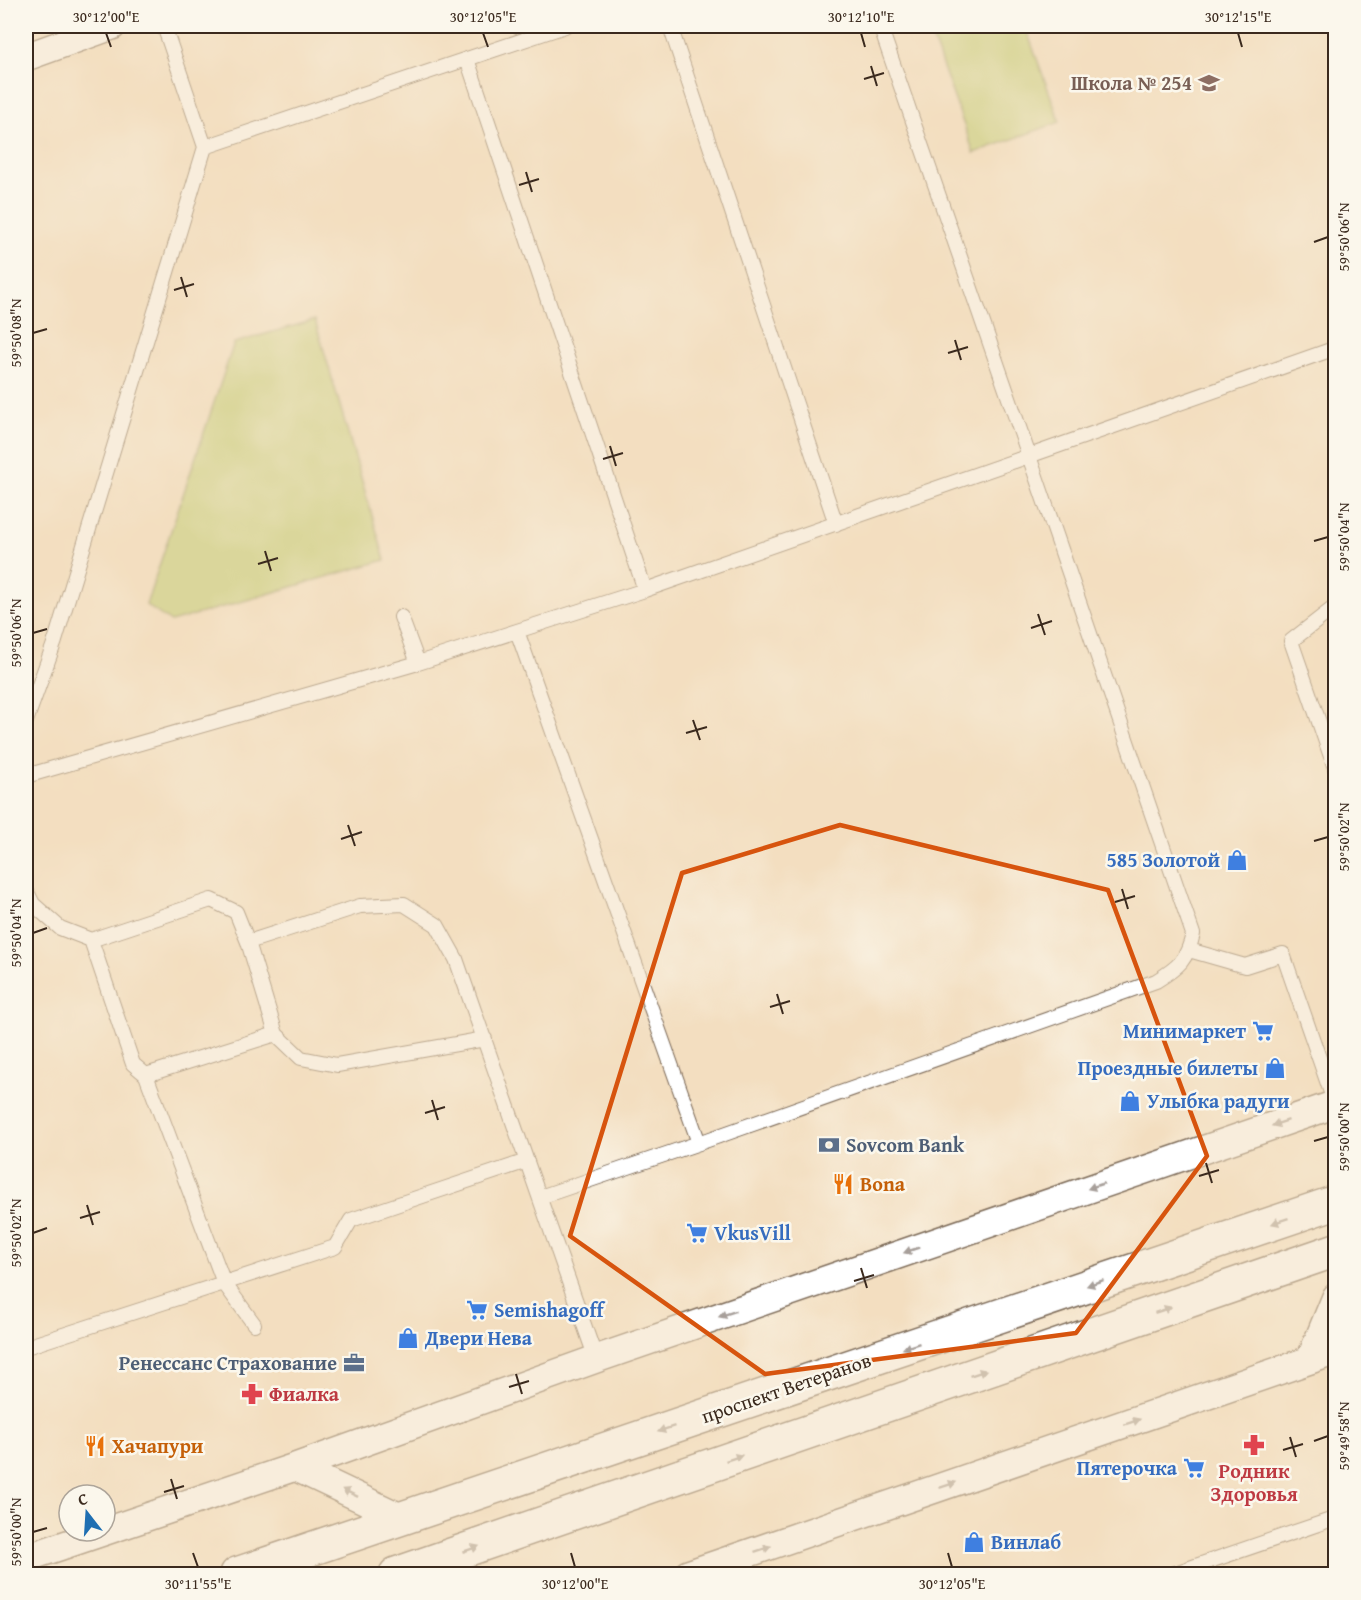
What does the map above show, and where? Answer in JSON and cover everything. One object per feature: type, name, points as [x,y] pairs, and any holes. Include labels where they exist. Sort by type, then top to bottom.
[{"type":"main road","name":"проспект Ветеранов","points":[[237,1575],[1335,1202]]},
{"type":"main road","points":[[396,1575],[1335,1250]]},
{"type":"street","points":[[26,57],[112,26]]},
{"type":"street","points":[[26,1558],[295,1467],[596,1359],[1335,1104]]},
{"type":"street","points":[[688,1575],[1323,1356],[1335,1297]]},
{"type":"street","points":[[295,1467],[402,1518]]},
{"type":"lane","points":[[26,721],[55,641],[205,147],[164,26]]},
{"type":"lane","points":[[205,147],[565,26]]},
{"type":"lane","points":[[670,26],[836,524]]},
{"type":"lane","points":[[540,1197],[1156,981],[1175,969],[1189,950],[1193,934],[880,26]]},
{"type":"lane","points":[[467,59],[645,590]]},
{"type":"lane","points":[[26,776],[418,663],[645,590],[1335,348]]},
{"type":"lane","points":[[1335,606],[1291,641],[1335,771]]},
{"type":"lane","points":[[401,617],[418,663]]},
{"type":"lane","points":[[517,631],[699,1143]]},
{"type":"lane","points":[[26,890],[33,904],[60,928],[91,940],[211,900],[236,912],[248,942],[276,1034],[301,1058],[337,1065],[485,1040]]},
{"type":"lane","points":[[248,942],[360,906],[404,904],[437,925],[456,959],[596,1359]]},
{"type":"lane","points":[[91,940],[134,1064],[146,1076],[224,1283],[254,1324]]},
{"type":"lane","points":[[1189,950],[1245,966],[1283,954],[1335,1104]]},
{"type":"lane","points":[[146,1076],[276,1034]]},
{"type":"lane","points":[[26,1347],[335,1247],[351,1220],[527,1161]]},
{"type":"lane","points":[[1172,1575],[1335,1518]]},
{"type":"highlighted area","points":[[840,825],[1108,890],[1207,1156],[1076,1333],[765,1374],[570,1236],[682,873]]},
{"type":"green space","points":[[928,26],[1025,26],[1060,122],[974,153]]},
{"type":"green space","points":[[315,320],[385,560],[171,622],[146,605],[234,343]]},
{"type":"place","name":"Школа № 254","points":[[1209,83]]},
{"type":"place","name":"585 Золотой","points":[[1237,860]]},
{"type":"place","name":"Минимаркет","points":[[1263,1031]]},
{"type":"place","name":"Проездные билеты","points":[[1275,1068]]},
{"type":"place","name":"Улыбка радуги","points":[[1130,1101]]},
{"type":"place","name":"Sovcom Bank","points":[[829,1145]]},
{"type":"place","name":"Bona","points":[[843,1184]]},
{"type":"place","name":"VkusVill","points":[[697,1233]]},
{"type":"place","name":"Semishagoff","points":[[477,1310]]},
{"type":"place","name":"Двери Нева","points":[[408,1338]]},
{"type":"place","name":"Ренессанс Страхование","points":[[354,1363]]},
{"type":"place","name":"Фиалка","points":[[252,1394]]},
{"type":"place","name":"Родник Здоровья","points":[[1254,1445]]},
{"type":"place","name":"Хачапури","points":[[95,1446]]},
{"type":"place","name":"Пятерочка","points":[[1194,1468]]},
{"type":"place","name":"Винлаб","points":[[974,1542]]}]
